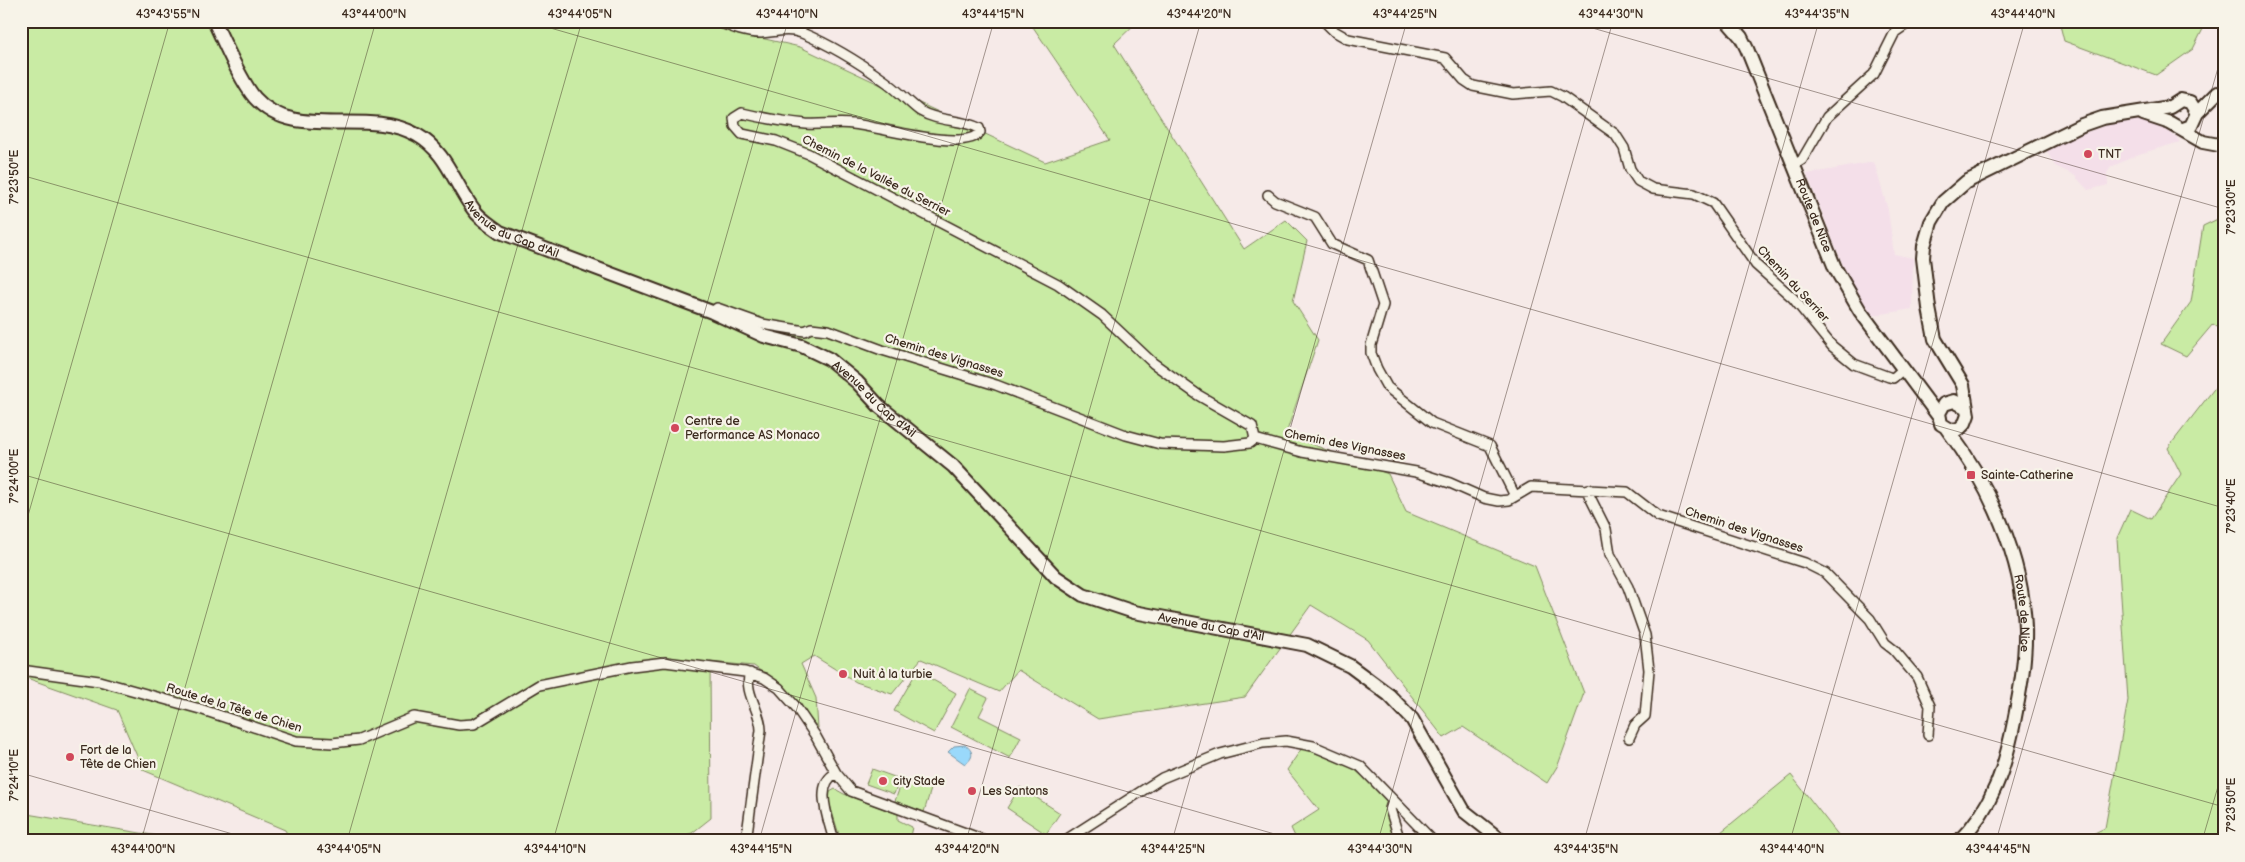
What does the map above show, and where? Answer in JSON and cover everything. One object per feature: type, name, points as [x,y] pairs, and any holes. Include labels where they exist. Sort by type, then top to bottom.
[{"type":"main road","name":"Avenue du Cap d'Ail","points":[[214,21],[255,98],[273,113],[302,122],[378,122],[398,126],[417,135],[433,146],[446,162],[474,210],[500,232],[712,312],[764,336],[802,346],[829,359],[857,382],[885,411],[953,466],[1056,576],[1083,594],[1134,612],[1307,645],[1330,654],[1366,677],[1412,718],[1464,811],[1502,841]]},
{"type":"main road","name":"Route de Nice","points":[[1727,21],[1741,38],[1747,49],[1835,268],[1860,310],[1902,370],[1939,417]]},
{"type":"main road","points":[[2170,123],[2167,115],[2170,107],[2177,101],[2190,102],[2220,92]]},
{"type":"main road","points":[[2183,129],[2220,92]]},
{"type":"main road","points":[[2190,102],[2202,136],[2209,143]]},
{"type":"main road","points":[[1924,397],[1954,404],[1968,415],[1963,427],[1955,430],[1947,429],[1941,424],[1939,417],[1940,410],[1954,404],[1959,391],[1960,378],[1935,339],[1923,258],[1927,233],[1936,212],[1943,202],[1966,182],[2082,124],[2102,118],[2170,107]]},
{"type":"main road","points":[[2140,113],[2170,123],[2197,139],[2224,146]]},
{"type":"main road","name":"Route de Nice","points":[[1963,427],[1965,455]]},
{"type":"main road","name":"Route de Nice","points":[[1947,429],[1965,455],[2001,520],[2014,559],[2024,604],[2025,628],[2022,682],[2009,749],[2000,781],[1990,803],[1959,841]]},
{"type":"street","name":"Chemin de la Vallée du Serrier","points":[[716,21],[740,30],[752,32],[787,30],[800,32],[833,48],[885,81],[921,111],[952,122],[979,128],[980,132],[971,139],[948,139],[926,138],[852,124],[808,124],[742,113],[734,118],[735,126],[742,134],[776,141],[809,154],[1058,284],[1102,316],[1152,363],[1198,395],[1252,426],[1255,438]]},
{"type":"street","name":"Chemin du Serrier","points":[[1324,21],[1334,31],[1348,40],[1445,58],[1464,80],[1473,86],[1514,94],[1551,91],[1563,97],[1615,134],[1624,148],[1630,169],[1638,181],[1653,189],[1694,194],[1713,203],[1756,265],[1793,298],[1832,346],[1854,364],[1893,378],[1902,370]]},
{"type":"street","points":[[1794,165],[1802,160],[1827,117],[1837,105],[1858,90],[1874,74],[1883,60],[1895,32],[1911,21]]},
{"type":"street","points":[[1268,195],[1275,201],[1315,217],[1332,244],[1370,263],[1383,305],[1371,344],[1372,353],[1382,379],[1397,397],[1432,422],[1490,446],[1515,496]]},
{"type":"street","name":"Chemin des Vignasses","points":[[712,312],[718,308],[726,309],[762,324],[805,331],[811,328],[828,330],[882,350],[996,385],[1126,435],[1160,444],[1224,446],[1250,443],[1255,438],[1302,452],[1416,472],[1450,483],[1484,498],[1499,501],[1515,496],[1531,487],[1627,492],[1658,516],[1792,558],[1825,573],[1870,619],[1885,643],[1894,650],[1917,677],[1930,706],[1928,735]]},
{"type":"street","points":[[802,346],[805,331]]},
{"type":"street","points":[[1589,489],[1589,495],[1606,529],[1610,554],[1631,596],[1645,635],[1648,650],[1649,674],[1645,716],[1635,725],[1628,738]]},
{"type":"street","name":"Route de la Tête de Chien","points":[[21,670],[99,681],[200,709],[296,741],[332,743],[359,740],[414,717],[459,725],[474,724],[539,685],[632,666],[665,662],[750,673],[764,678],[779,688],[796,707],[815,735],[836,773],[851,791],[987,841]]},
{"type":"street","points":[[746,841],[761,730],[758,712],[747,680],[750,673]]},
{"type":"street","points":[[1064,841],[1162,778],[1220,754],[1263,743],[1294,742],[1344,758],[1360,766],[1433,841]]},
{"type":"street","points":[[834,841],[823,789],[829,777],[836,773]]},
{"type":"street","points":[[1393,800],[1390,809],[1400,841]]},
{"type":"shaded area","points":[[2141,119],[2166,128],[2180,142],[2139,154],[2111,167],[2107,173],[2108,185],[2088,190],[2074,175],[2055,166],[2045,148],[2114,122]]},
{"type":"shaded area","points":[[1874,162],[1888,210],[1894,254],[1913,258],[1912,309],[1870,316],[1844,268],[1807,174]]},
{"type":"green space","points":[[21,21],[700,21],[708,26],[800,47],[1045,162],[1110,140],[1031,24],[1034,21],[1138,21],[1114,44],[1244,249],[1286,220],[1307,241],[1293,301],[1318,340],[1286,434],[1388,474],[1406,512],[1535,566],[1584,693],[1558,765],[1547,783],[1463,727],[1444,738],[1368,640],[1311,605],[1245,697],[1098,719],[1018,670],[999,692],[921,659],[892,694],[856,682],[814,656],[801,664],[816,698],[818,728],[788,692],[754,666],[710,662],[711,818],[692,833],[667,841],[291,841],[285,830],[143,770],[117,710],[21,676]]},
{"type":"green space","points":[[2059,21],[2207,21],[2193,49],[2156,75],[2064,41]]},
{"type":"green space","points":[[2224,216],[2224,332],[2213,324],[2186,356],[2161,344],[2191,302],[2203,226]]},
{"type":"green space","points":[[2224,376],[2224,841],[2078,841],[2105,828],[2128,700],[2117,538],[2130,509],[2151,519],[2181,474],[2168,448]]},
{"type":"green space","points":[[917,671],[956,693],[934,733],[894,711]]},
{"type":"green space","points":[[970,689],[988,698],[979,716],[1021,737],[1010,758],[951,727]]},
{"type":"green space","points":[[1302,748],[1350,766],[1388,797],[1396,841],[1297,841],[1291,828],[1319,810],[1287,770]]},
{"type":"green space","name":"city Stade","points":[[872,769],[900,779],[894,794],[866,784]]},
{"type":"green space","points":[[1791,775],[1843,841],[1710,841]]},
{"type":"green space","points":[[903,778],[931,789],[924,812],[895,801]]},
{"type":"green space","points":[[1020,787],[1060,813],[1046,834],[1007,808]]},
{"type":"green space","points":[[835,789],[898,814],[898,820],[912,827],[909,841],[841,841],[829,802],[830,792]]},
{"type":"green space","points":[[21,813],[188,841],[21,841]]},
{"type":"water","points":[[965,745],[972,754],[965,764],[948,752],[954,746]]},
{"type":"place","name":"TNT","points":[[2088,154]]},
{"type":"place","name":"Centre de Performance AS Monaco","points":[[675,428]]},
{"type":"place","name":"Sainte-Catherine","points":[[1971,475]]},
{"type":"place","name":"Nuit à la turbie","points":[[843,674]]},
{"type":"place","name":"Fort de la Tête de Chien","points":[[70,757]]},
{"type":"place","name":"city Stade","points":[[883,781]]},
{"type":"place","name":"Les Santons","points":[[972,791]]}]
